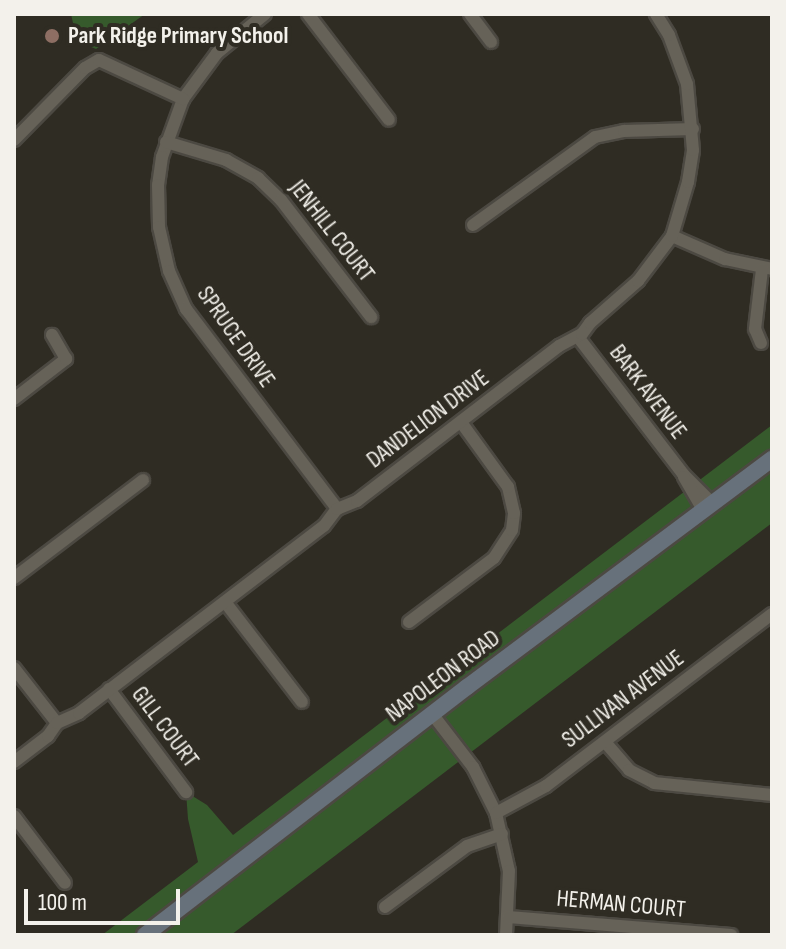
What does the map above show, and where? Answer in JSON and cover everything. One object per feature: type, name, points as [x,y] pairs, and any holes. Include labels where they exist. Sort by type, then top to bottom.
[{"type":"main road","name":"NAPOLEON ROAD","points":[[145,935],[772,459]]},
{"type":"street","name":"SPRUCE DRIVE","points":[[265,14],[217,53],[183,99],[166,142],[158,185],[158,214],[165,255],[180,297],[205,337],[337,509]]},
{"type":"street","points":[[308,14],[389,120]]},
{"type":"street","points":[[470,14],[491,42]]},
{"type":"street","name":"DANDELION DRIVE","points":[[14,762],[48,736],[57,723],[73,717],[324,526],[337,509],[357,501],[559,346],[578,337],[638,281],[672,236],[688,182],[693,129],[682,67],[656,14]]},
{"type":"street","points":[[14,140],[98,54],[183,99]]},
{"type":"street","points":[[473,225],[595,137],[624,131],[693,129]]},
{"type":"street","name":"JENHILL COURT","points":[[166,142],[226,160],[258,178],[281,200],[371,317]]},
{"type":"street","points":[[672,236],[715,256],[767,269],[755,329],[761,343]]},
{"type":"street","points":[[14,399],[66,359],[52,335]]},
{"type":"street","name":"BARK AVENUE","points":[[578,337],[708,507]]},
{"type":"street","points":[[409,622],[494,558],[512,530],[514,513],[508,487],[461,422]]},
{"type":"street","points":[[14,578],[143,480]]},
{"type":"street","points":[[225,602],[302,702]]},
{"type":"street","name":"SULLIVAN AVENUE","points":[[496,813],[533,795],[772,614]]},
{"type":"street","points":[[14,668],[57,723]]},
{"type":"street","name":"GILL COURT","points":[[109,689],[186,792]]},
{"type":"street","points":[[433,715],[473,767],[496,813],[509,871],[506,935]]},
{"type":"street","points":[[605,742],[629,770],[654,783],[772,795]]},
{"type":"street","points":[[14,816],[65,883]]},
{"type":"street","points":[[385,907],[467,846],[502,834]]},
{"type":"street","name":"HERMAN COURT","points":[[508,917],[731,935]]},
{"type":"green space","points":[[71,14],[145,14],[96,49],[77,41]]},
{"type":"green space","points":[[772,425],[772,523],[231,935],[102,935],[198,862],[188,819],[186,792],[207,805],[233,835]]},
{"type":"place","name":"Park Ridge Primary School","points":[[52,36]]}]
